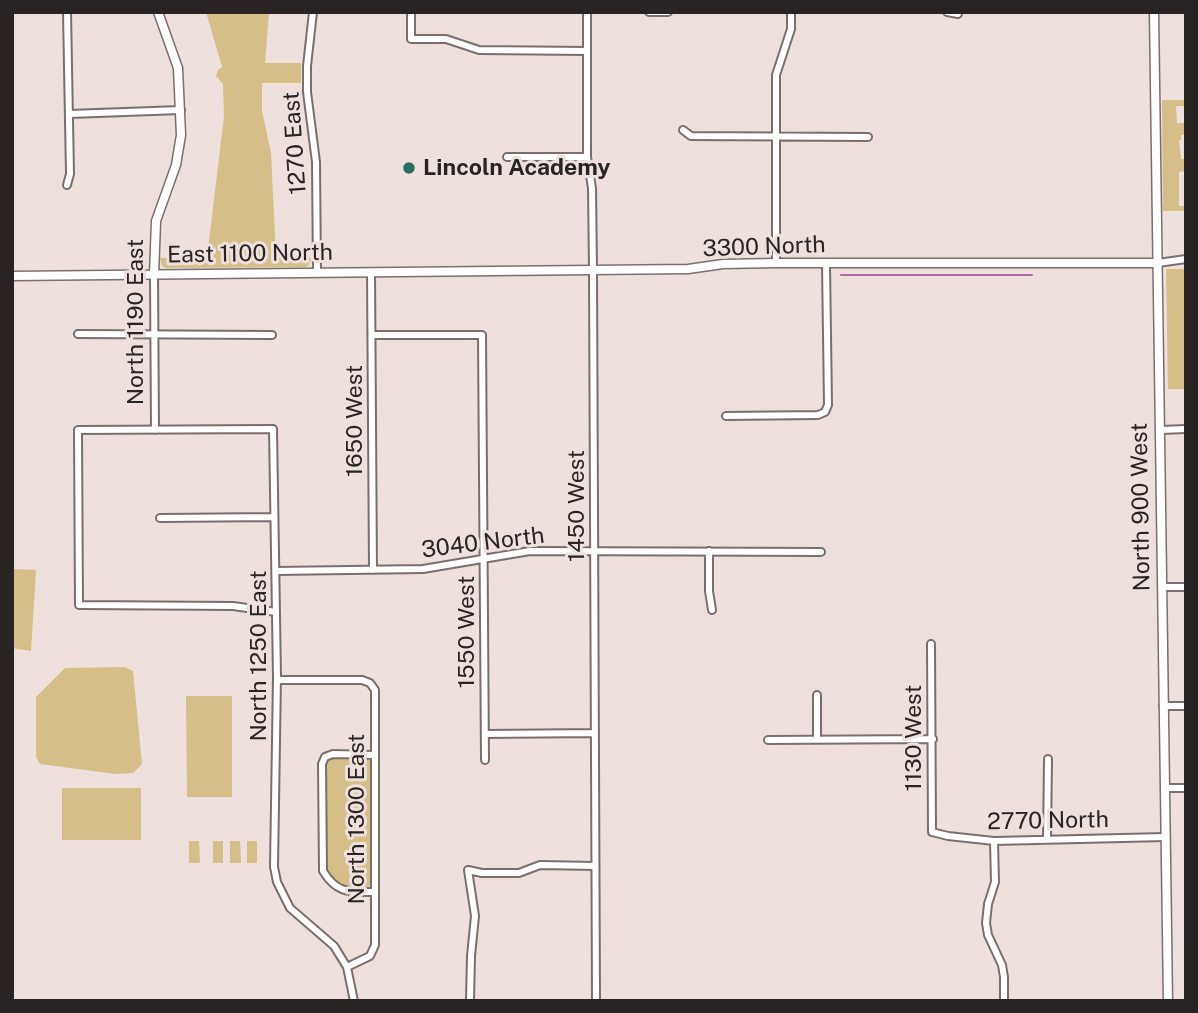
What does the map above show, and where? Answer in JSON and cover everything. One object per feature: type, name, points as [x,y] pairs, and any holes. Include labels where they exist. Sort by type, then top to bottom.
[{"type":"street","points":[[67,12],[67,185]]},
{"type":"street","name":"North 1190 East","points":[[155,430],[156,220],[179,153],[181,110],[178,68],[158,12]]},
{"type":"street","name":"1270 East","points":[[313,12],[307,92],[316,162],[317,272]]},
{"type":"street","points":[[411,12],[411,39],[446,39],[479,50],[587,51]]},
{"type":"street","name":"1450 West","points":[[587,12],[587,157],[592,188],[593,269],[596,1001]]},
{"type":"street","points":[[649,12],[668,12]]},
{"type":"street","points":[[776,263],[776,75],[791,29],[791,12]]},
{"type":"street","points":[[947,12],[958,14]]},
{"type":"street","name":"North 900 West","points":[[1154,12],[1168,1001]]},
{"type":"street","points":[[68,114],[181,110]]},
{"type":"street","points":[[683,130],[691,136],[868,136]]},
{"type":"street","points":[[508,157],[587,157]]},
{"type":"street","points":[[1158,263],[1186,262]]},
{"type":"street","name":"3300 North","points":[[366,272],[688,269],[723,264],[776,263],[1158,263]]},
{"type":"street","points":[[726,416],[818,415],[825,412],[828,405],[826,264]]},
{"type":"street","name":"East 1100 North","points":[[12,276],[366,272]]},
{"type":"street","name":"1650 West","points":[[366,272],[372,334],[373,570]]},
{"type":"street","points":[[78,334],[272,335]]},
{"type":"street","name":"1550 West","points":[[372,334],[482,335],[485,760]]},
{"type":"street","name":"North 1250 East","points":[[155,430],[273,429],[277,680],[274,867],[277,882],[290,908],[334,946],[347,967]]},
{"type":"street","points":[[1160,430],[1186,429]]},
{"type":"street","points":[[155,430],[78,430],[79,605],[233,606],[276,612]]},
{"type":"street","points":[[160,518],[274,517]]},
{"type":"street","name":"3040 North","points":[[276,570],[423,569],[530,551],[821,552]]},
{"type":"street","points":[[709,551],[712,610]]},
{"type":"street","points":[[1162,587],[1186,586]]},
{"type":"street","name":"1130 West","points":[[931,644],[932,832]]},
{"type":"street","name":"North 1300 East","points":[[277,680],[362,680],[370,683],[375,690],[375,945],[370,956],[347,967]]},
{"type":"street","points":[[817,695],[817,740]]},
{"type":"street","points":[[1163,706],[1186,706]]},
{"type":"street","points":[[485,734],[595,733]]},
{"type":"street","points":[[768,740],[933,740]]},
{"type":"street","points":[[375,755],[333,754],[325,757],[322,764],[323,871],[331,883],[347,892],[375,892]]},
{"type":"street","points":[[1046,839],[1048,759]]},
{"type":"street","points":[[1164,788],[1186,788]]},
{"type":"street","name":"2770 North","points":[[932,832],[993,841],[1165,837]]},
{"type":"street","points":[[993,841],[995,882],[988,904],[986,923],[988,935],[1002,965],[1004,1001]]},
{"type":"street","points":[[470,1001],[475,916],[468,870],[482,873],[519,873],[540,865],[595,866]]},
{"type":"street","points":[[347,967],[354,1001]]},
{"type":"shaded area","points":[[206,12],[269,12],[265,63],[301,63],[301,83],[262,83],[262,111],[271,153],[276,257],[311,258],[309,265],[305,267],[162,266],[160,258],[193,257],[208,250],[224,116],[223,84],[216,76],[222,67]]},
{"type":"shaded area","points":[[1162,100],[1186,100],[1186,106],[1176,106],[1177,123],[1186,123],[1186,134],[1181,135],[1179,141],[1181,159],[1186,159],[1186,171],[1179,172],[1179,206],[1186,206],[1186,211],[1163,211]]},
{"type":"shaded area","points":[[1166,269],[1186,269],[1186,389],[1168,389]]},
{"type":"shaded area","points":[[12,569],[36,570],[31,651],[12,648]]},
{"type":"shaded area","points":[[125,667],[133,671],[142,764],[133,773],[116,774],[40,764],[36,757],[36,697],[65,668]]},
{"type":"shaded area","points":[[186,696],[232,696],[232,797],[187,797]]},
{"type":"shaded area","points":[[329,759],[368,759],[371,762],[371,885],[367,888],[354,888],[338,883],[326,869],[326,763]]},
{"type":"shaded area","points":[[62,788],[141,788],[141,840],[62,840]]},
{"type":"shaded area","points":[[189,841],[199,841],[200,863],[189,863]]},
{"type":"shaded area","points":[[213,841],[223,841],[223,863],[213,863]]},
{"type":"shaded area","points":[[230,841],[240,841],[241,863],[230,863]]},
{"type":"shaded area","points":[[247,841],[257,841],[257,863],[247,863]]},
{"type":"waterway","points":[[841,275],[1032,275]]},
{"type":"place","name":"Lincoln Academy","points":[[409,168]]}]
